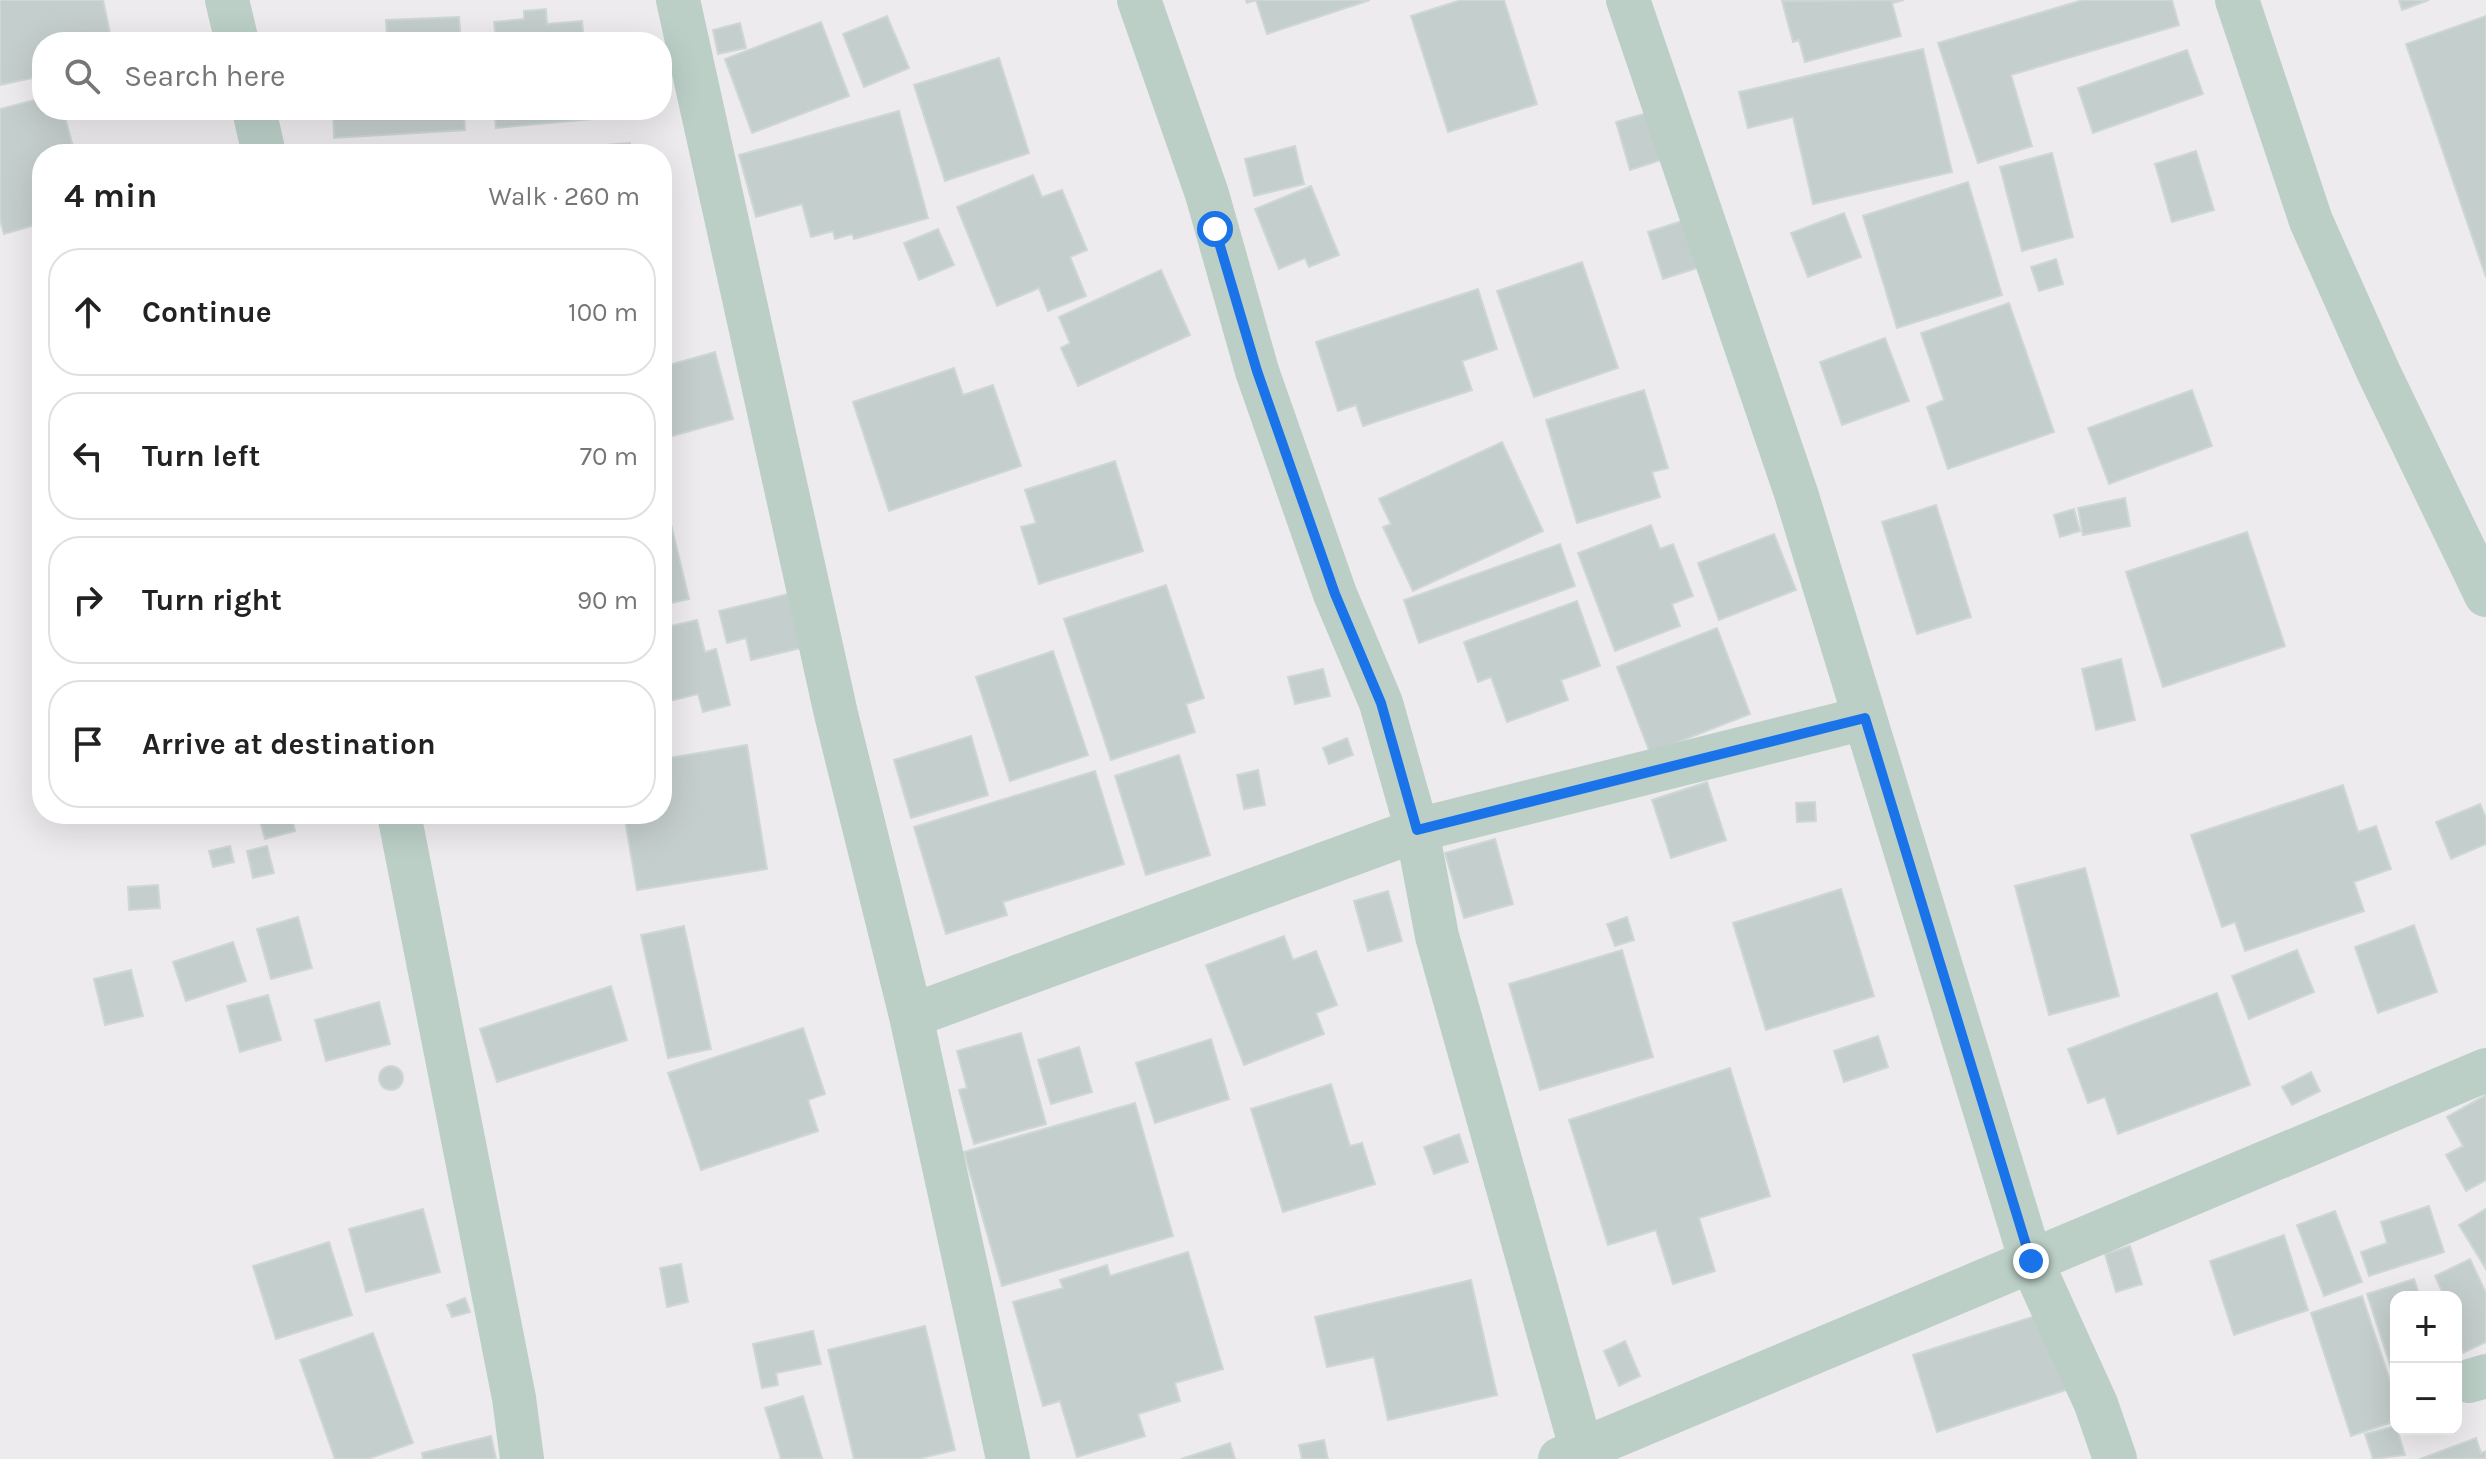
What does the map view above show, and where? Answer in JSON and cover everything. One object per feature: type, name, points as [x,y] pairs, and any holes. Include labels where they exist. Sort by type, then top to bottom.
[{"type":"street","points":[[227,0],[235,32]]},
{"type":"street","points":[[678,0],[836,714],[911,1016],[1008,1459]]},
{"type":"street","points":[[1139,0],[1207,194],[1257,371],[1335,594],[1381,703],[1417,830],[1437,936],[1571,1455],[2486,1070]]},
{"type":"street","points":[[1628,0],[1796,493],[2031,1261],[2096,1404],[2115,1459]]},
{"type":"street","points":[[2237,0],[2311,221],[2378,371],[2486,595]]},
{"type":"street","points":[[256,120],[262,144]]},
{"type":"street","points":[[911,1016],[1417,830],[1865,718]]},
{"type":"street","points":[[401,824],[514,1398],[522,1459]]},
{"type":"building","points":[[0,0],[103,0],[110,32],[32,32],[32,78],[0,85]]},
{"type":"building","points":[[1256,0],[1370,0],[1267,34]]},
{"type":"building","points":[[1461,0],[1504,0],[1537,104],[1448,132],[1411,16]]},
{"type":"building","points":[[1904,0],[1892,3],[1901,36],[1805,62],[1799,40],[1793,42],[1782,1]]},
{"type":"building","points":[[2083,0],[2172,0],[2179,25],[2011,75],[2032,146],[1978,163],[1938,43]]},
{"type":"building","points":[[2399,0],[2429,0],[2402,10]]},
{"type":"building","points":[[546,9],[547,24],[582,21],[583,32],[495,32],[494,22],[524,19],[524,11]]},
{"type":"building","points":[[887,16],[909,68],[864,87],[843,34]]},
{"type":"building","points":[[2486,16],[2486,277],[2406,44]]},
{"type":"building","points":[[459,17],[460,32],[387,32],[386,20]]},
{"type":"building","points":[[821,22],[849,96],[752,133],[725,59]]},
{"type":"building","points":[[740,23],[746,48],[718,54],[713,30]]},
{"type":"building","points":[[1923,49],[1952,172],[1813,204],[1793,117],[1748,128],[1739,92]]},
{"type":"building","points":[[2187,50],[2203,94],[2093,133],[2078,88]]},
{"type":"building","points":[[999,58],[1029,153],[945,181],[914,85]]},
{"type":"building","points":[[32,101],[32,120],[66,120],[72,144],[32,144],[32,226],[4,234],[0,220],[0,109]]},
{"type":"building","points":[[899,111],[928,218],[854,239],[852,234],[835,239],[833,231],[811,237],[802,204],[756,217],[739,155]]},
{"type":"building","points":[[1647,113],[1661,160],[1630,170],[1616,122]]},
{"type":"building","points":[[333,120],[464,120],[465,130],[334,138]]},
{"type":"building","points":[[495,120],[581,120],[496,128]]},
{"type":"building","points":[[1295,146],[1304,184],[1254,196],[1245,159]]},
{"type":"building","points":[[2196,151],[2214,210],[2172,222],[2155,164]]},
{"type":"building","points":[[2052,153],[2073,237],[2022,251],[2000,167]]},
{"type":"building","points":[[1033,175],[1042,197],[1062,190],[1087,250],[1070,257],[1086,296],[1048,311],[1039,288],[997,306],[957,207]]},
{"type":"building","points":[[1968,182],[2002,295],[1897,328],[1863,216]]},
{"type":"building","points":[[1311,186],[1339,255],[1309,267],[1305,258],[1279,269],[1255,209]]},
{"type":"building","points":[[1844,213],[1861,257],[1808,277],[1791,233]]},
{"type":"building","points":[[1685,220],[1700,267],[1663,279],[1648,232]]},
{"type":"building","points":[[938,229],[954,265],[919,280],[904,243]]},
{"type":"building","points":[[2056,259],[2063,284],[2039,291],[2031,267]]},
{"type":"building","points":[[1582,262],[1618,368],[1534,397],[1497,291]]},
{"type":"building","points":[[1161,270],[1190,335],[1078,386],[1061,348],[1070,343],[1059,317]]},
{"type":"building","points":[[1478,289],[1497,349],[1462,361],[1472,390],[1363,426],[1356,405],[1338,411],[1316,342]]},
{"type":"building","points":[[2009,303],[2054,432],[1948,469],[1927,407],[1944,400],[1921,333]]},
{"type":"building","points":[[1885,338],[1909,401],[1842,425],[1820,362]]},
{"type":"building","points":[[715,352],[733,419],[672,436],[672,364]]},
{"type":"building","points":[[954,368],[963,395],[993,385],[1021,466],[889,511],[853,402]]},
{"type":"building","points":[[1644,390],[1668,468],[1652,472],[1660,497],[1577,523],[1546,420]]},
{"type":"building","points":[[2192,390],[2212,446],[2109,484],[2088,428]]},
{"type":"building","points":[[1502,442],[1543,531],[1413,591],[1383,527],[1391,524],[1379,499]]},
{"type":"building","points":[[1115,461],[1143,551],[1039,584],[1021,527],[1036,523],[1025,490]]},
{"type":"building","points":[[2125,498],[2130,526],[2083,535],[2078,508]]},
{"type":"building","points":[[1936,505],[1971,617],[1917,634],[1882,522]]},
{"type":"building","points":[[2074,509],[2080,531],[2060,537],[2054,515]]},
{"type":"building","points":[[1651,525],[1660,549],[1673,544],[1693,596],[1672,604],[1680,626],[1615,651],[1578,553]]},
{"type":"building","points":[[672,528],[689,599],[672,603]]},
{"type":"building","points":[[2247,532],[2285,646],[2163,687],[2126,572]]},
{"type":"building","points":[[1774,534],[1796,590],[1719,620],[1698,563]]},
{"type":"building","points":[[1560,544],[1575,586],[1419,643],[1404,600]]},
{"type":"building","points":[[1166,585],[1204,698],[1186,704],[1195,732],[1111,760],[1064,619]]},
{"type":"building","points":[[788,594],[801,648],[751,660],[746,638],[727,643],[719,611]]},
{"type":"building","points":[[1577,601],[1600,666],[1561,680],[1568,700],[1507,722],[1491,677],[1478,682],[1464,642]]},
{"type":"building","points":[[697,620],[705,652],[716,649],[730,705],[703,712],[698,694],[672,700],[672,626]]},
{"type":"building","points":[[1717,628],[1750,714],[1650,753],[1617,667]]},
{"type":"building","points":[[1053,651],[1088,755],[1010,781],[976,677]]},
{"type":"building","points":[[2121,659],[2135,720],[2096,730],[2082,669]]},
{"type":"building","points":[[1323,669],[1330,696],[1295,704],[1288,677]]},
{"type":"building","points":[[971,736],[988,795],[911,818],[894,760]]},
{"type":"building","points":[[1347,738],[1353,755],[1329,764],[1323,748]]},
{"type":"building","points":[[747,745],[767,869],[637,890],[626,824],[672,824],[672,757]]},
{"type":"building","points":[[1179,755],[1210,855],[1146,875],[1115,776]]},
{"type":"building","points":[[1258,770],[1265,805],[1244,809],[1237,775]]},
{"type":"building","points":[[1095,771],[1124,864],[1003,902],[1007,915],[946,934],[914,827]]},
{"type":"building","points":[[1707,782],[1726,840],[1671,858],[1652,800]]},
{"type":"building","points":[[2343,785],[2358,832],[2376,826],[2391,869],[2354,882],[2364,911],[2245,951],[2235,922],[2222,927],[2191,835]]},
{"type":"building","points":[[1815,802],[1816,821],[1797,822],[1796,803]]},
{"type":"building","points":[[2480,804],[2486,818],[2486,844],[2451,859],[2436,822]]},
{"type":"building","points":[[261,824],[293,824],[295,831],[265,839]]},
{"type":"building","points":[[1495,839],[1513,904],[1464,918],[1445,853]]},
{"type":"building","points":[[230,846],[234,862],[213,867],[209,851]]},
{"type":"building","points":[[267,846],[274,873],[253,878],[247,851]]},
{"type":"building","points":[[2085,868],[2119,996],[2049,1015],[2015,886]]},
{"type":"building","points":[[158,885],[160,908],[129,910],[128,887]]},
{"type":"building","points":[[1841,889],[1874,996],[1766,1030],[1733,923]]},
{"type":"building","points":[[1388,891],[1402,941],[1368,951],[1354,901]]},
{"type":"building","points":[[298,917],[312,968],[271,979],[257,929]]},
{"type":"building","points":[[1627,917],[1634,940],[1615,946],[1607,924]]},
{"type":"building","points":[[2414,925],[2437,992],[2378,1013],[2355,947]]},
{"type":"building","points":[[684,926],[711,1049],[668,1058],[641,935]]},
{"type":"building","points":[[1284,936],[1293,960],[1316,951],[1337,1005],[1316,1013],[1324,1034],[1244,1065],[1206,965]]},
{"type":"building","points":[[233,942],[246,981],[186,1001],[173,962]]},
{"type":"building","points":[[1622,950],[1653,1057],[1540,1090],[1509,984]]},
{"type":"building","points":[[2297,950],[2314,992],[2249,1019],[2232,976]]},
{"type":"building","points":[[131,970],[143,1016],[105,1025],[94,979]]},
{"type":"building","points":[[611,986],[627,1040],[497,1082],[480,1029]]},
{"type":"building","points":[[2217,993],[2250,1085],[2118,1134],[2105,1097],[2088,1103],[2068,1049]]},
{"type":"building","points":[[268,995],[281,1040],[240,1052],[227,1006]]},
{"type":"building","points":[[379,1002],[390,1044],[326,1061],[315,1020]]},
{"type":"building","points":[[803,1028],[825,1094],[808,1100],[818,1131],[701,1170],[668,1073]]},
{"type":"building","points":[[1021,1033],[1046,1124],[974,1144],[959,1090],[967,1088],[957,1051]]},
{"type":"building","points":[[1878,1036],[1888,1067],[1844,1082],[1834,1051]]},
{"type":"building","points":[[1211,1039],[1229,1099],[1155,1123],[1136,1063]]},
{"type":"building","points":[[1079,1047],[1092,1092],[1051,1104],[1038,1060]]},
{"type":"building","points":[[391,1066],[402,1073],[403,1078],[396,1089],[391,1090],[380,1083],[379,1078],[386,1067]]},
{"type":"building","points":[[1730,1068],[1770,1196],[1699,1218],[1715,1271],[1673,1284],[1656,1230],[1608,1245],[1569,1120]]},
{"type":"building","points":[[2311,1072],[2320,1091],[2292,1105],[2282,1087]]},
{"type":"building","points":[[1331,1084],[1350,1146],[1362,1143],[1375,1184],[1283,1212],[1251,1109]]},
{"type":"building","points":[[2486,1095],[2486,1180],[2466,1191],[2446,1155],[2463,1146],[2447,1117]]},
{"type":"building","points":[[1135,1103],[1173,1236],[1002,1286],[964,1152]]},
{"type":"building","points":[[1459,1134],[1468,1162],[1434,1174],[1424,1147]]},
{"type":"building","points":[[2429,1206],[2444,1252],[2369,1276],[2361,1252],[2387,1243],[2381,1222]]},
{"type":"building","points":[[423,1209],[440,1272],[366,1292],[349,1229]]},
{"type":"building","points":[[2486,1209],[2486,1269],[2459,1225]]},
{"type":"building","points":[[2335,1211],[2362,1282],[2324,1296],[2297,1225]]},
{"type":"building","points":[[2284,1235],[2308,1310],[2234,1335],[2210,1261]]},
{"type":"building","points":[[329,1242],[352,1315],[276,1339],[253,1266]]},
{"type":"building","points":[[2130,1246],[2142,1284],[2116,1292],[2105,1254]]},
{"type":"building","points":[[1188,1252],[1223,1369],[1175,1383],[1180,1401],[1138,1414],[1145,1436],[1077,1457],[1060,1401],[1043,1406],[1013,1302],[1063,1288],[1060,1280],[1107,1265],[1110,1276]]},
{"type":"building","points":[[2470,1259],[2486,1293],[2486,1342],[2463,1353],[2462,1291],[2442,1291],[2435,1276]]},
{"type":"building","points":[[681,1264],[688,1302],[667,1307],[660,1268]]},
{"type":"building","points":[[2414,1279],[2418,1291],[2390,1291],[2390,1365],[2367,1294]]},
{"type":"building","points":[[1471,1280],[1497,1395],[1388,1420],[1374,1357],[1327,1367],[1315,1317]]},
{"type":"building","points":[[2362,1296],[2390,1381],[2390,1423],[2351,1436],[2311,1313]]},
{"type":"building","points":[[465,1298],[470,1312],[452,1317],[447,1305]]},
{"type":"building","points":[[2042,1314],[2066,1390],[1937,1432],[1913,1355]]},
{"type":"building","points":[[925,1326],[955,1450],[918,1459],[854,1459],[828,1350]]},
{"type":"building","points":[[813,1331],[821,1364],[776,1373],[778,1385],[762,1388],[753,1344]]},
{"type":"building","points":[[373,1333],[413,1443],[368,1459],[335,1459],[300,1360]]},
{"type":"building","points":[[1625,1341],[1640,1376],[1619,1386],[1604,1351]]},
{"type":"building","points":[[803,1396],[822,1458],[781,1459],[765,1408]]},
{"type":"building","points":[[2390,1428],[2390,1435],[2399,1435],[2405,1455],[2373,1459],[2365,1434]]},
{"type":"building","points":[[491,1436],[496,1459],[423,1459],[422,1453]]},
{"type":"building","points":[[2476,1438],[2481,1453],[2486,1451],[2486,1459],[2420,1459]]},
{"type":"building","points":[[1324,1440],[1328,1459],[1302,1459],[1299,1445]]},
{"type":"building","points":[[1230,1443],[1235,1459],[1181,1459]]},
{"type":"route","points":[[1215,229],[1257,371],[1335,594],[1381,703],[1417,830],[1865,718],[2031,1261]]}]
